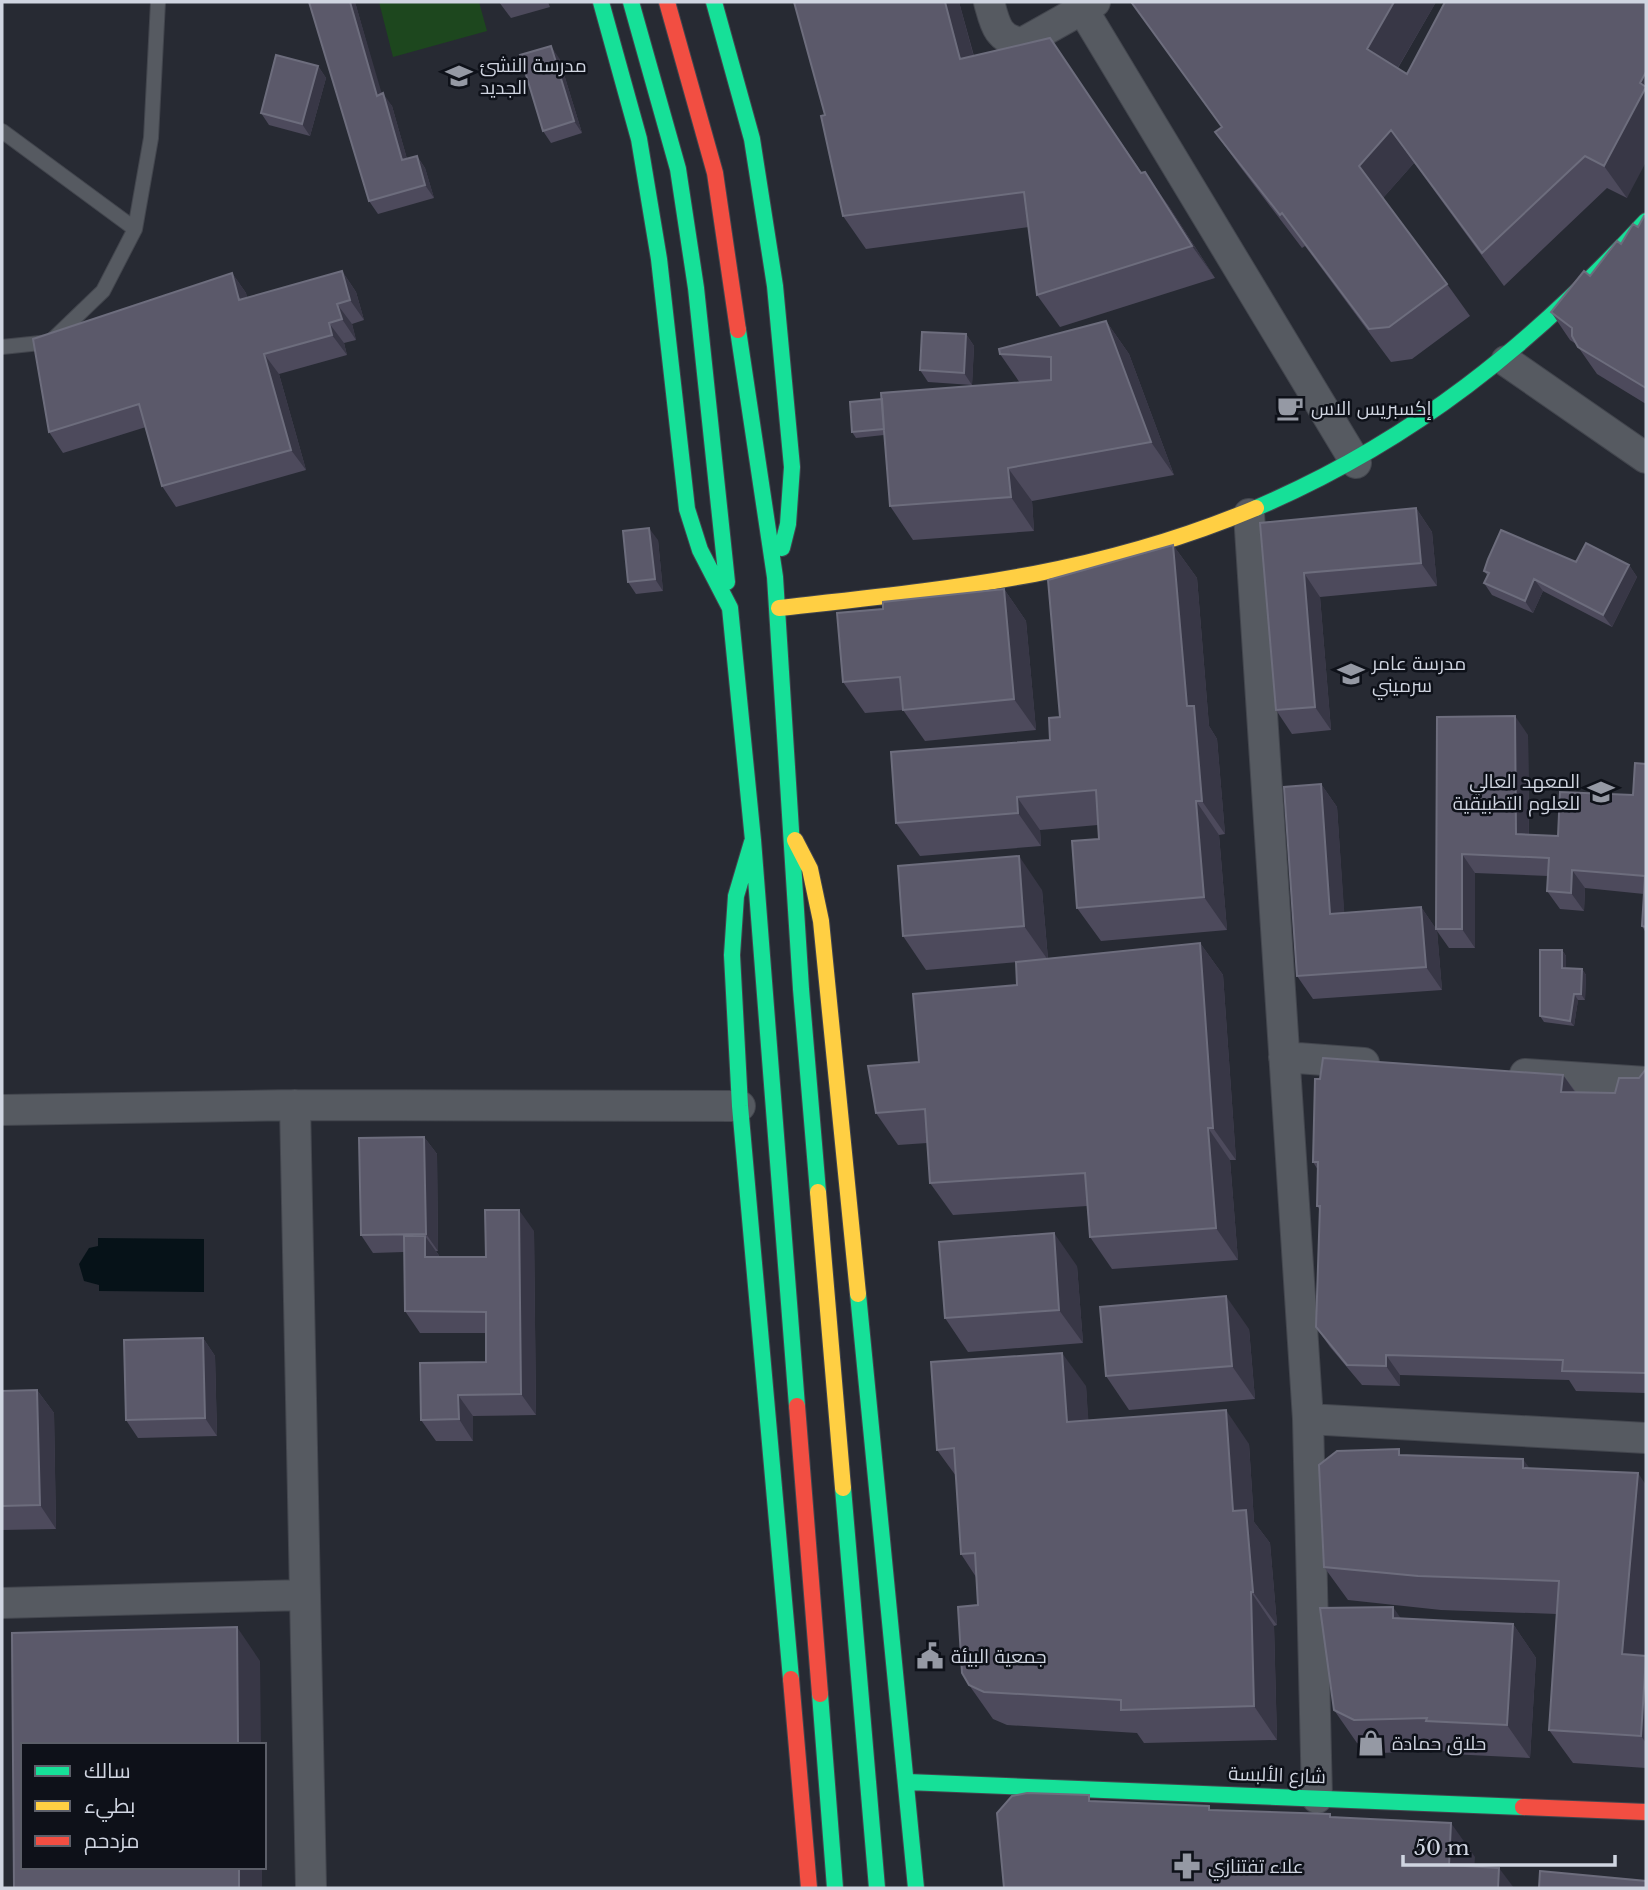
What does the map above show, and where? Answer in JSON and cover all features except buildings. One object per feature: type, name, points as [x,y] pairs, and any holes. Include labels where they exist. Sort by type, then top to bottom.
[{"type":"main road","points":[[601,2],[639,139],[659,259],[687,509],[700,550],[730,608]]},
{"type":"main road","points":[[631,2],[678,169],[696,288],[753,840],[835,1888]]},
{"type":"main road","points":[[667,2],[715,173],[779,608],[801,989],[877,1888]]},
{"type":"main road","points":[[714,2],[752,139],[775,286],[792,467],[788,524],[775,577]]},
{"type":"main road","points":[[779,608],[1035,576],[1144,551],[1250,514],[1356,463],[1506,361],[1602,274],[1646,221]]},
{"type":"main road","points":[[793,835],[810,869],[821,920],[916,1888]]},
{"type":"main road","points":[[753,840],[736,896],[732,955],[740,1106],[808,1888]]},
{"type":"main road","name":"شارع الألبسة","points":[[907,1782],[1646,1812]]},
{"type":"street","points":[[989,2],[1000,33],[1012,41],[1023,43],[1089,6],[1356,463]]},
{"type":"street","points":[[1506,361],[1646,458]]},
{"type":"street","points":[[1250,514],[1308,1419],[1317,1798]]},
{"type":"street","points":[[1284,1057],[1396,1065]]},
{"type":"street","points":[[1493,1071],[1646,1082]]},
{"type":"street","points":[[295,1105],[311,1888]]},
{"type":"street","points":[[2,1110],[295,1105],[740,1106]]},
{"type":"street","points":[[1308,1419],[1646,1438]]},
{"type":"street","points":[[2,1603],[305,1595]]},
{"type":"lane","points":[[2,346],[50,342],[103,291],[135,229],[150,138],[158,2]]},
{"type":"lane","points":[[2,131],[135,229]]},
{"type":"green space","points":[[379,2],[479,2],[487,31],[393,57]]},
{"type":"shaded area","points":[[98,1238],[204,1239],[204,1292],[99,1291],[99,1285],[84,1281],[79,1264],[89,1248],[98,1246]]},
{"type":"traffic: fast","points":[[601,2],[639,139],[659,259],[687,509],[700,550],[730,608]]},
{"type":"traffic: fast","points":[[631,2],[678,169],[696,288],[727,582]]},
{"type":"traffic: fast","points":[[714,2],[752,139],[775,286],[792,467],[788,524],[782,548]]},
{"type":"traffic: fast","points":[[1256,508],[1313,482],[1367,452],[1467,386],[1559,309],[1646,221]]},
{"type":"traffic: fast","points":[[738,330],[775,577]]},
{"type":"traffic: fast","points":[[775,577],[801,989],[818,1192]]},
{"type":"traffic: fast","points":[[730,608],[753,840],[797,1406]]},
{"type":"traffic: fast","points":[[752,842],[736,896],[732,955],[740,1106],[791,1679]]},
{"type":"traffic: fast","points":[[858,1294],[916,1888]]},
{"type":"traffic: fast","points":[[843,1488],[877,1888]]},
{"type":"traffic: fast","points":[[820,1694],[835,1888]]},
{"type":"traffic: fast","points":[[907,1782],[1523,1807]]},
{"type":"traffic: slow","points":[[779,608],[962,586],[1079,565],[1137,550],[1256,508]]},
{"type":"traffic: slow","points":[[795,840],[810,869],[821,921],[858,1294]]},
{"type":"traffic: slow","points":[[818,1192],[843,1488]]},
{"type":"traffic: jam","points":[[667,2],[715,173],[738,330]]},
{"type":"traffic: jam","points":[[797,1406],[820,1694]]},
{"type":"traffic: jam","points":[[791,1679],[809,1888]]},
{"type":"traffic: jam","points":[[1523,1807],[1646,1812]]},
{"type":"place","name":"مدرسة النشئ الجديد","points":[[459,76]]},
{"type":"place","name":"إكسبريس الاس","points":[[1290,408]]},
{"type":"place","name":"مدرسة عامر سرميني","points":[[1351,674]]},
{"type":"place","name":"المعهد العالي للعلوم التطبيقية","points":[[1601,792]]},
{"type":"place","name":"جمعية البيئة","points":[[930,1656]]},
{"type":"place","name":"حلاق حمادة","points":[[1371,1743]]},
{"type":"place","name":"علاء تفتنازي","points":[[1187,1866]]}]
